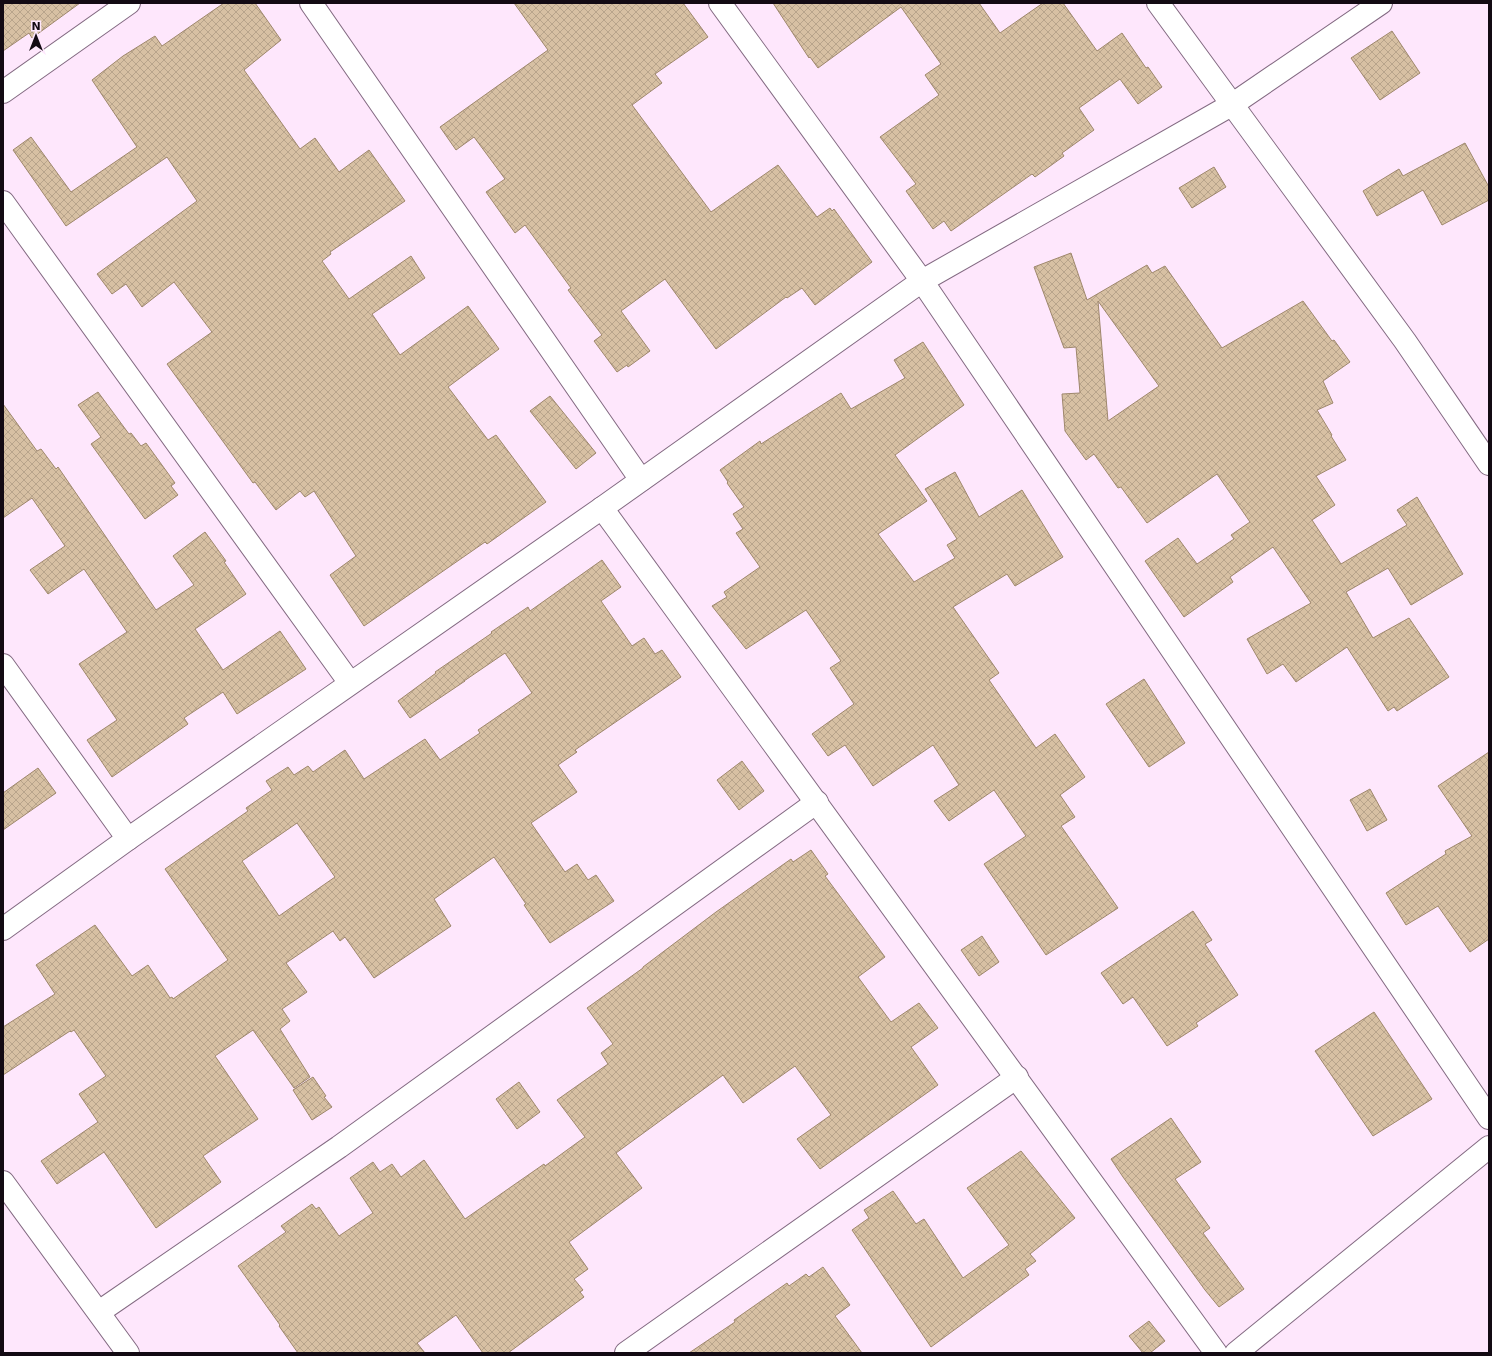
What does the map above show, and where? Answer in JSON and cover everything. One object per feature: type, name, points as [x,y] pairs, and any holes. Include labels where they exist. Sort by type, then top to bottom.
[{"type":"street","points":[[3,92],[129,3]]},
{"type":"street","points":[[312,3],[641,480]]},
{"type":"street","points":[[720,3],[922,281],[1489,1118]]},
{"type":"street","points":[[1158,3],[1405,341],[1489,464]]},
{"type":"street","points":[[3,929],[128,839],[602,508],[922,281],[1232,104],[1381,3]]},
{"type":"street","points":[[3,202],[350,683]]},
{"type":"street","points":[[602,508],[1216,1353]]},
{"type":"street","points":[[3,665],[128,839]]},
{"type":"street","points":[[99,1312],[339,1147],[817,802]]},
{"type":"street","points":[[626,1353],[1016,1077]]},
{"type":"street","points":[[1236,1353],[1489,1147]]},
{"type":"street","points":[[3,1182],[128,1353]]},
{"type":"building","points":[[3,3],[80,3],[32,38],[29,33],[3,51]]},
{"type":"building","points":[[224,3],[255,3],[281,40],[244,70],[300,149],[315,138],[339,172],[369,150],[405,201],[330,252],[331,254],[322,261],[349,299],[411,256],[425,278],[372,314],[400,355],[468,306],[499,349],[448,387],[488,440],[496,435],[546,502],[487,544],[485,542],[364,626],[330,575],[356,556],[314,491],[305,497],[300,491],[276,510],[255,482],[253,483],[167,364],[212,332],[174,282],[142,307],[126,284],[112,294],[97,274],[197,201],[167,157],[66,226],[13,150],[31,137],[71,192],[137,147],[92,80],[123,56],[155,36],[162,46]]},
{"type":"building","points":[[514,3],[683,3],[708,37],[655,74],[662,83],[632,105],[711,212],[778,165],[817,217],[830,208],[832,211],[834,209],[872,262],[815,305],[802,288],[787,298],[786,297],[716,349],[665,279],[621,311],[650,351],[628,367],[627,365],[617,372],[594,341],[602,335],[568,290],[571,288],[525,225],[515,233],[486,192],[505,179],[474,137],[456,150],[440,127],[548,50]]},
{"type":"building","points":[[773,3],[979,3],[1000,33],[1043,3],[1063,3],[1097,51],[1122,33],[1146,68],[1148,67],[1162,87],[1138,104],[1120,79],[1079,108],[1094,130],[1062,153],[1064,156],[1035,177],[1032,174],[951,231],[944,221],[933,229],[906,191],[916,184],[880,137],[939,95],[925,75],[941,64],[901,7],[818,68],[810,57],[809,58]]},
{"type":"building","points":[[1392,31],[1420,73],[1380,100],[1351,58]]},
{"type":"building","points":[[1465,143],[1489,187],[1489,200],[1442,225],[1423,190],[1377,216],[1363,191],[1399,169],[1403,176]]},
{"type":"building","points":[[1214,167],[1226,187],[1192,208],[1179,188]]},
{"type":"building","points":[[1071,253],[1087,300],[1147,265],[1152,273],[1165,266],[1222,348],[1303,301],[1332,341],[1334,340],[1350,362],[1323,381],[1333,403],[1317,410],[1346,460],[1316,476],[1335,505],[1312,520],[1341,564],[1407,525],[1397,510],[1417,497],[1463,574],[1411,605],[1388,568],[1346,592],[1373,638],[1409,618],[1449,677],[1397,711],[1394,707],[1388,711],[1347,647],[1296,682],[1283,664],[1267,674],[1247,639],[1311,603],[1273,547],[1230,577],[1233,582],[1184,617],[1145,561],[1178,538],[1197,564],[1234,539],[1231,535],[1250,522],[1217,474],[1147,523],[1121,487],[1118,488],[1094,454],[1086,460],[1065,431],[1062,394],[1080,393],[1076,347],[1064,348],[1034,267]],"holes":[[[1098,301],[1159,386],[1108,421]]]},
{"type":"building","points":[[923,342],[964,405],[895,455],[927,501],[878,534],[914,582],[955,558],[947,545],[957,539],[925,489],[955,472],[979,517],[1022,490],[1063,557],[1015,586],[1007,574],[953,607],[999,673],[989,680],[1036,748],[1055,734],[1085,777],[1060,795],[1075,817],[1061,826],[1118,908],[1046,955],[984,864],[1026,836],[994,790],[949,821],[934,801],[959,785],[933,745],[873,786],[845,745],[828,756],[812,734],[854,704],[830,668],[841,661],[806,610],[746,649],[712,606],[727,597],[724,592],[760,567],[736,533],[743,529],[733,514],[744,507],[727,483],[728,482],[720,470],[760,441],[761,444],[841,393],[851,409],[905,378],[894,360]]},
{"type":"building","points":[[98,392],[129,434],[131,433],[141,446],[146,443],[175,483],[171,486],[178,495],[145,519],[91,444],[101,437],[78,405]]},
{"type":"building","points":[[550,396],[596,453],[576,469],[530,411]]},
{"type":"building","points":[[3,404],[37,451],[41,449],[56,469],[58,467],[156,610],[194,585],[173,556],[205,532],[226,561],[224,562],[246,594],[195,629],[223,670],[280,631],[306,669],[237,714],[223,692],[184,718],[188,724],[112,777],[87,740],[117,720],[79,664],[127,632],[84,569],[48,594],[30,570],[65,546],[32,498],[3,518]]},
{"type":"building","points":[[602,560],[621,587],[601,601],[632,646],[644,638],[655,654],[662,650],[681,677],[575,750],[577,752],[558,765],[577,792],[531,823],[565,872],[577,864],[588,880],[596,875],[614,901],[550,943],[494,857],[434,899],[451,926],[374,978],[345,937],[340,941],[333,931],[286,963],[307,992],[282,1009],[290,1021],[280,1029],[310,1077],[294,1088],[253,1030],[215,1056],[258,1119],[203,1156],[221,1182],[156,1228],[104,1152],[57,1184],[41,1161],[98,1122],[79,1094],[106,1076],[74,1030],[71,1032],[70,1031],[3,1075],[3,1027],[55,994],[36,965],[95,925],[132,976],[148,965],[170,998],[172,997],[173,999],[228,960],[165,869],[248,811],[246,808],[272,790],[266,781],[288,767],[294,775],[308,766],[313,772],[345,750],[364,779],[425,739],[440,760],[480,733],[478,730],[532,693],[505,653],[410,718],[398,701],[436,673],[435,672],[492,633],[491,632],[528,607],[530,611]],"holes":[[[297,823],[335,877],[279,916],[242,861]]]},
{"type":"building","points":[[1144,679],[1185,743],[1149,767],[1106,704]]},
{"type":"building","points":[[1489,752],[1489,939],[1470,952],[1438,906],[1406,925],[1386,893],[1446,854],[1445,851],[1472,836],[1438,786]]},
{"type":"building","points":[[742,761],[764,791],[739,810],[717,780]]},
{"type":"building","points":[[38,768],[56,793],[3,830],[3,793]]},
{"type":"building","points":[[1370,789],[1387,820],[1367,831],[1350,800]]},
{"type":"building","points":[[811,850],[828,874],[825,876],[885,957],[858,977],[891,1022],[919,1003],[938,1028],[911,1047],[938,1085],[820,1169],[797,1139],[831,1115],[795,1066],[743,1103],[723,1075],[616,1153],[642,1188],[569,1242],[588,1269],[574,1279],[583,1290],[580,1292],[584,1297],[508,1353],[483,1353],[456,1315],[417,1343],[425,1353],[298,1353],[238,1266],[286,1232],[281,1226],[312,1204],[316,1209],[319,1207],[339,1236],[373,1213],[350,1178],[373,1162],[380,1172],[392,1164],[401,1177],[424,1160],[465,1219],[544,1164],[545,1166],[585,1137],[557,1100],[608,1064],[601,1053],[613,1044],[587,1008],[643,968],[716,912],[791,859],[793,862]]},
{"type":"building","points":[[1193,911],[1212,940],[1205,944],[1238,995],[1196,1023],[1198,1026],[1167,1046],[1133,997],[1123,1004],[1101,973]]},
{"type":"building","points":[[982,936],[999,962],[979,976],[961,950]]},
{"type":"building","points":[[1374,1012],[1432,1099],[1373,1136],[1315,1051]]},
{"type":"building","points":[[313,1077],[326,1096],[324,1097],[332,1107],[312,1120],[293,1090]]},
{"type":"building","points":[[519,1082],[540,1112],[517,1129],[496,1099]]},
{"type":"building","points":[[1171,1118],[1201,1162],[1175,1179],[1210,1228],[1203,1233],[1244,1289],[1219,1307],[1205,1290],[1111,1159]]},
{"type":"building","points":[[1021,1151],[1075,1218],[1030,1254],[1036,1261],[1025,1269],[1029,1275],[931,1347],[852,1230],[869,1218],[864,1210],[893,1191],[916,1224],[924,1219],[963,1278],[1009,1245],[967,1188]]},
{"type":"building","points":[[823,1267],[850,1305],[835,1316],[862,1353],[689,1353],[735,1322],[734,1320],[787,1283],[789,1286],[806,1274],[809,1277]]},
{"type":"building","points":[[1149,1321],[1165,1341],[1150,1353],[1143,1353],[1129,1336]]}]
